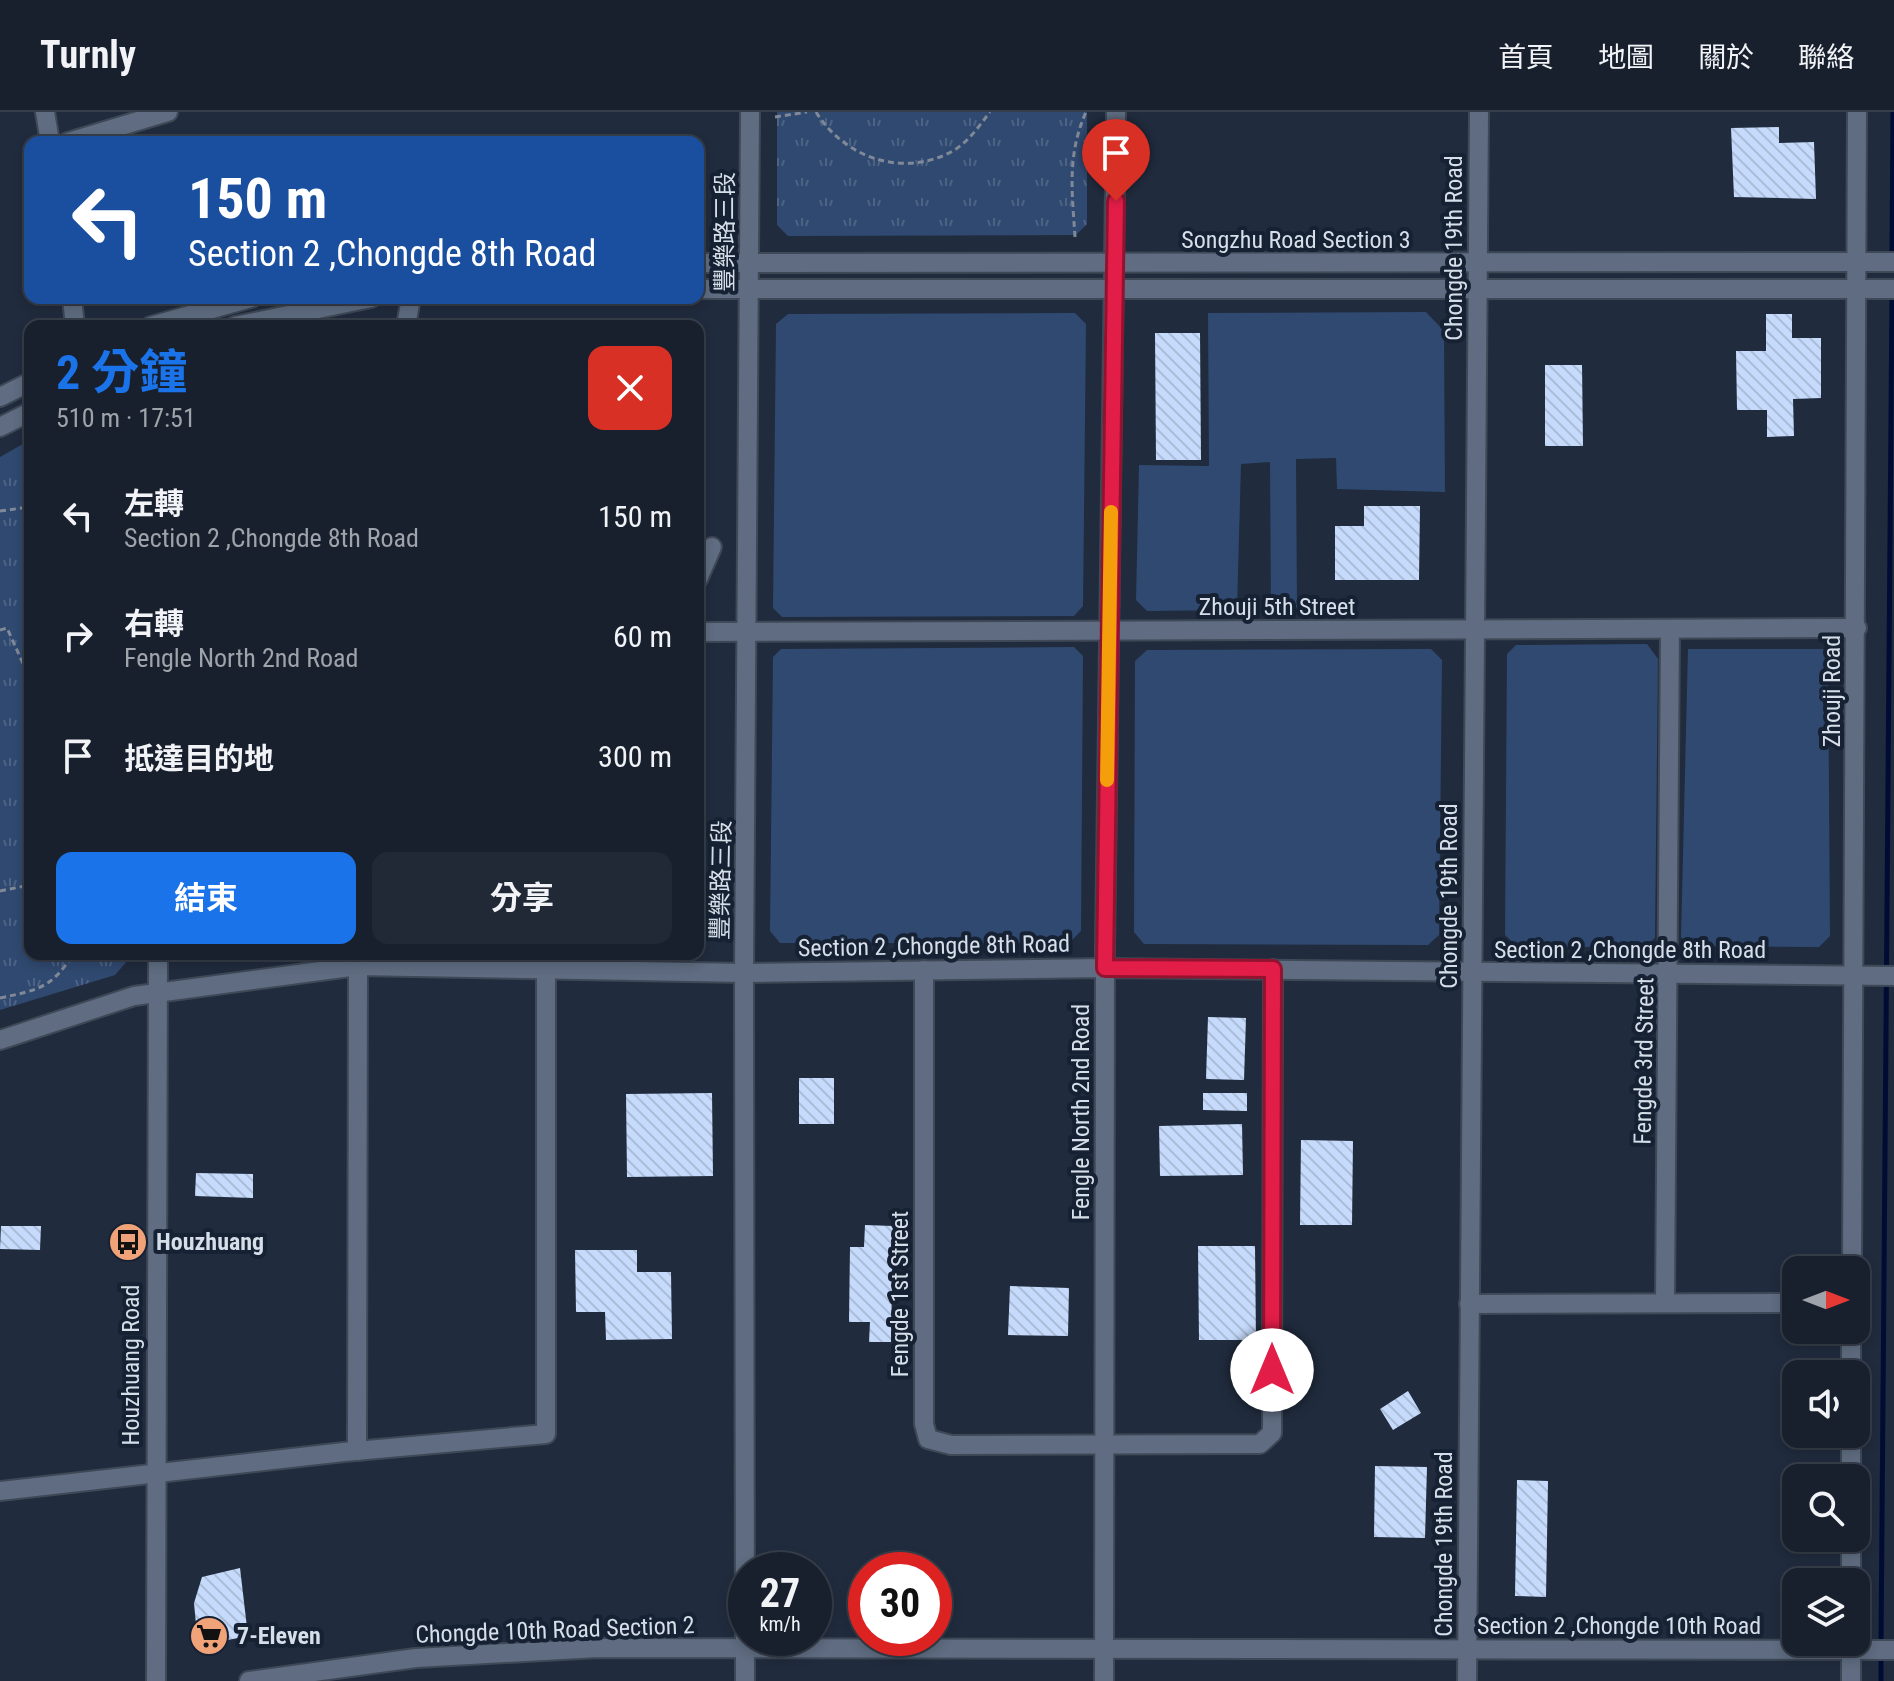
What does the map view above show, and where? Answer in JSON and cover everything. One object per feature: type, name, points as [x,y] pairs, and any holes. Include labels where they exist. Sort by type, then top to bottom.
[{"type":"street","points":[[45,112],[49,136]]},
{"type":"street","points":[[88,136],[168,112]]},
{"type":"street","name":"豐樂路三段","points":[[744,1552],[744,973],[750,112]]},
{"type":"street","name":"Fengle North 2nd Road","points":[[1104,1681],[1105,968],[1116,112]]},
{"type":"street","name":"Chongde 19th Road","points":[[1467,1681],[1479,112]]},
{"type":"street","name":"Zhouji Road","points":[[1852,1256],[1857,112]]},
{"type":"street","name":"Songzhu Road Section 3","points":[[704,263],[1894,262]]},
{"type":"street","name":"Songzhu Road Section 3","points":[[704,289],[1894,289]]},
{"type":"street","points":[[172,320],[230,304]]},
{"type":"street","points":[[264,320],[342,304]]},
{"type":"street","points":[[0,397],[24,385]]},
{"type":"street","points":[[0,427],[24,415]]},
{"type":"street","points":[[704,570],[712,547]]},
{"type":"street","name":"Zhouji 5th Street","points":[[704,632],[1857,628]]},
{"type":"street","name":"Fengde 3rd Street","points":[[1665,1303],[1670,629]]},
{"type":"street","name":"Houzhuang Road","points":[[156,1681],[158,960]]},
{"type":"street","points":[[357,1451],[358,960]]},
{"type":"street","name":"Section 2 ,Chongde 8th Road","points":[[0,1040],[119,1001],[158,992],[358,960],[546,962],[744,973],[1105,968],[1889,976]]},
{"type":"street","points":[[0,1491],[357,1451],[546,1434],[546,962]]},
{"type":"street","points":[[1105,1445],[1260,1444],[1272,1433],[1273,969]]},
{"type":"street","name":"Fengde 1st Street","points":[[924,970],[924,1424],[928,1439],[951,1445],[1105,1445]]},
{"type":"street","points":[[1469,1304],[1782,1303]]},
{"type":"street","name":"Section 2 ,Chongde 10th Road","points":[[1104,1650],[1782,1647]]},
{"type":"street","name":"Chongde 10th Road Section 2","points":[[249,1681],[416,1658],[598,1648],[728,1649]]},
{"type":"street","name":"Chongde 10th Road Section 2","points":[[832,1649],[1104,1650]]},
{"type":"street","name":"豐樂路三段","points":[[744,1656],[745,1681]]},
{"type":"street","points":[[1851,1656],[1851,1681]]},
{"type":"path","points":[[775,117],[807,112]]},
{"type":"path","points":[[816,112],[830,134],[856,152],[900,163],[926,162],[953,151],[990,112]]},
{"type":"path","points":[[1075,237],[1071,176],[1074,140],[1086,112]]},
{"type":"path","points":[[0,511],[24,508]]},
{"type":"path","points":[[0,630],[7,628],[24,666]]},
{"type":"path","points":[[0,891],[24,886]]},
{"type":"path","points":[[0,998],[26,992],[58,978],[69,960]]},
{"type":"green space","points":[[777,112],[1087,112],[1087,224],[1076,235],[788,236],[777,225]]},
{"type":"green space","points":[[1426,312],[1444,331],[1445,492],[1337,489],[1336,458],[1296,459],[1297,610],[1271,611],[1270,462],[1241,464],[1237,610],[1147,611],[1136,600],[1139,465],[1209,466],[1208,313]]},
{"type":"green space","points":[[1075,313],[1086,324],[1083,606],[1074,616],[782,617],[773,608],[776,324],[788,314]]},
{"type":"green space","points":[[24,443],[24,960],[128,960],[115,975],[0,1010],[0,457]]},
{"type":"green space","points":[[1647,644],[1658,659],[1655,938],[1646,946],[1519,948],[1505,935],[1507,654],[1516,645]]},
{"type":"green space","points":[[1074,647],[1083,656],[1081,931],[1069,943],[780,943],[770,931],[773,657],[781,649]]},
{"type":"green space","points":[[1431,649],[1442,660],[1439,935],[1428,945],[1144,944],[1134,932],[1135,661],[1147,650]]},
{"type":"green space","points":[[1688,649],[1828,649],[1830,936],[1819,947],[1690,946],[1681,937]]},
{"type":"building","points":[[1779,127],[1779,143],[1814,142],[1816,199],[1734,197],[1731,128]]},
{"type":"building","points":[[1766,314],[1792,314],[1792,338],[1821,338],[1821,398],[1793,399],[1794,436],[1767,437],[1767,410],[1737,410],[1736,351],[1766,351]]},
{"type":"building","points":[[1155,333],[1200,333],[1201,460],[1156,460]]},
{"type":"building","points":[[1545,365],[1582,365],[1583,446],[1545,446]]},
{"type":"building","points":[[1364,506],[1420,506],[1419,580],[1335,580],[1335,526],[1364,526]]},
{"type":"building","points":[[1208,1017],[1246,1018],[1244,1080],[1206,1079]]},
{"type":"building","points":[[799,1078],[834,1078],[834,1124],[799,1124]]},
{"type":"building","points":[[712,1093],[713,1176],[627,1177],[626,1094]]},
{"type":"building","points":[[1203,1093],[1247,1093],[1247,1111],[1203,1110]]},
{"type":"building","points":[[1242,1124],[1243,1175],[1160,1176],[1159,1126]]},
{"type":"building","points":[[1301,1140],[1353,1141],[1352,1225],[1300,1225]]},
{"type":"building","points":[[196,1173],[253,1174],[253,1198],[195,1196]]},
{"type":"building","points":[[865,1225],[893,1226],[891,1342],[869,1342],[870,1322],[849,1322],[850,1247],[864,1247]]},
{"type":"building","points":[[1,1226],[41,1226],[40,1250],[0,1249]]},
{"type":"building","points":[[1198,1246],[1255,1246],[1256,1340],[1199,1340]]},
{"type":"building","points":[[575,1250],[637,1250],[637,1272],[671,1272],[672,1339],[606,1340],[605,1312],[576,1312]]},
{"type":"building","points":[[1010,1286],[1069,1288],[1068,1336],[1008,1335]]},
{"type":"building","points":[[1408,1391],[1421,1413],[1393,1430],[1380,1409]]},
{"type":"building","points":[[1375,1466],[1427,1467],[1425,1538],[1374,1537]]},
{"type":"building","points":[[1517,1480],[1548,1481],[1546,1597],[1515,1596]]},
{"type":"building","points":[[240,1568],[248,1636],[198,1646],[194,1603],[202,1577]]},
{"type":"waterway","points":[[1892,256],[1893,112]]},
{"type":"waterway","points":[[1881,1644],[1892,294]]},
{"type":"waterway","points":[[1881,1654],[1881,1681]]},
{"type":"slow traffic","points":[[1107,780],[1111,512]]},
{"type":"place","name":"Houzhuang","points":[[128,1242]]},
{"type":"place","name":"7-Eleven","points":[[209,1636]]},
{"type":"route","points":[[1116,201],[1105,968],[1273,969],[1272,1370]]}]
